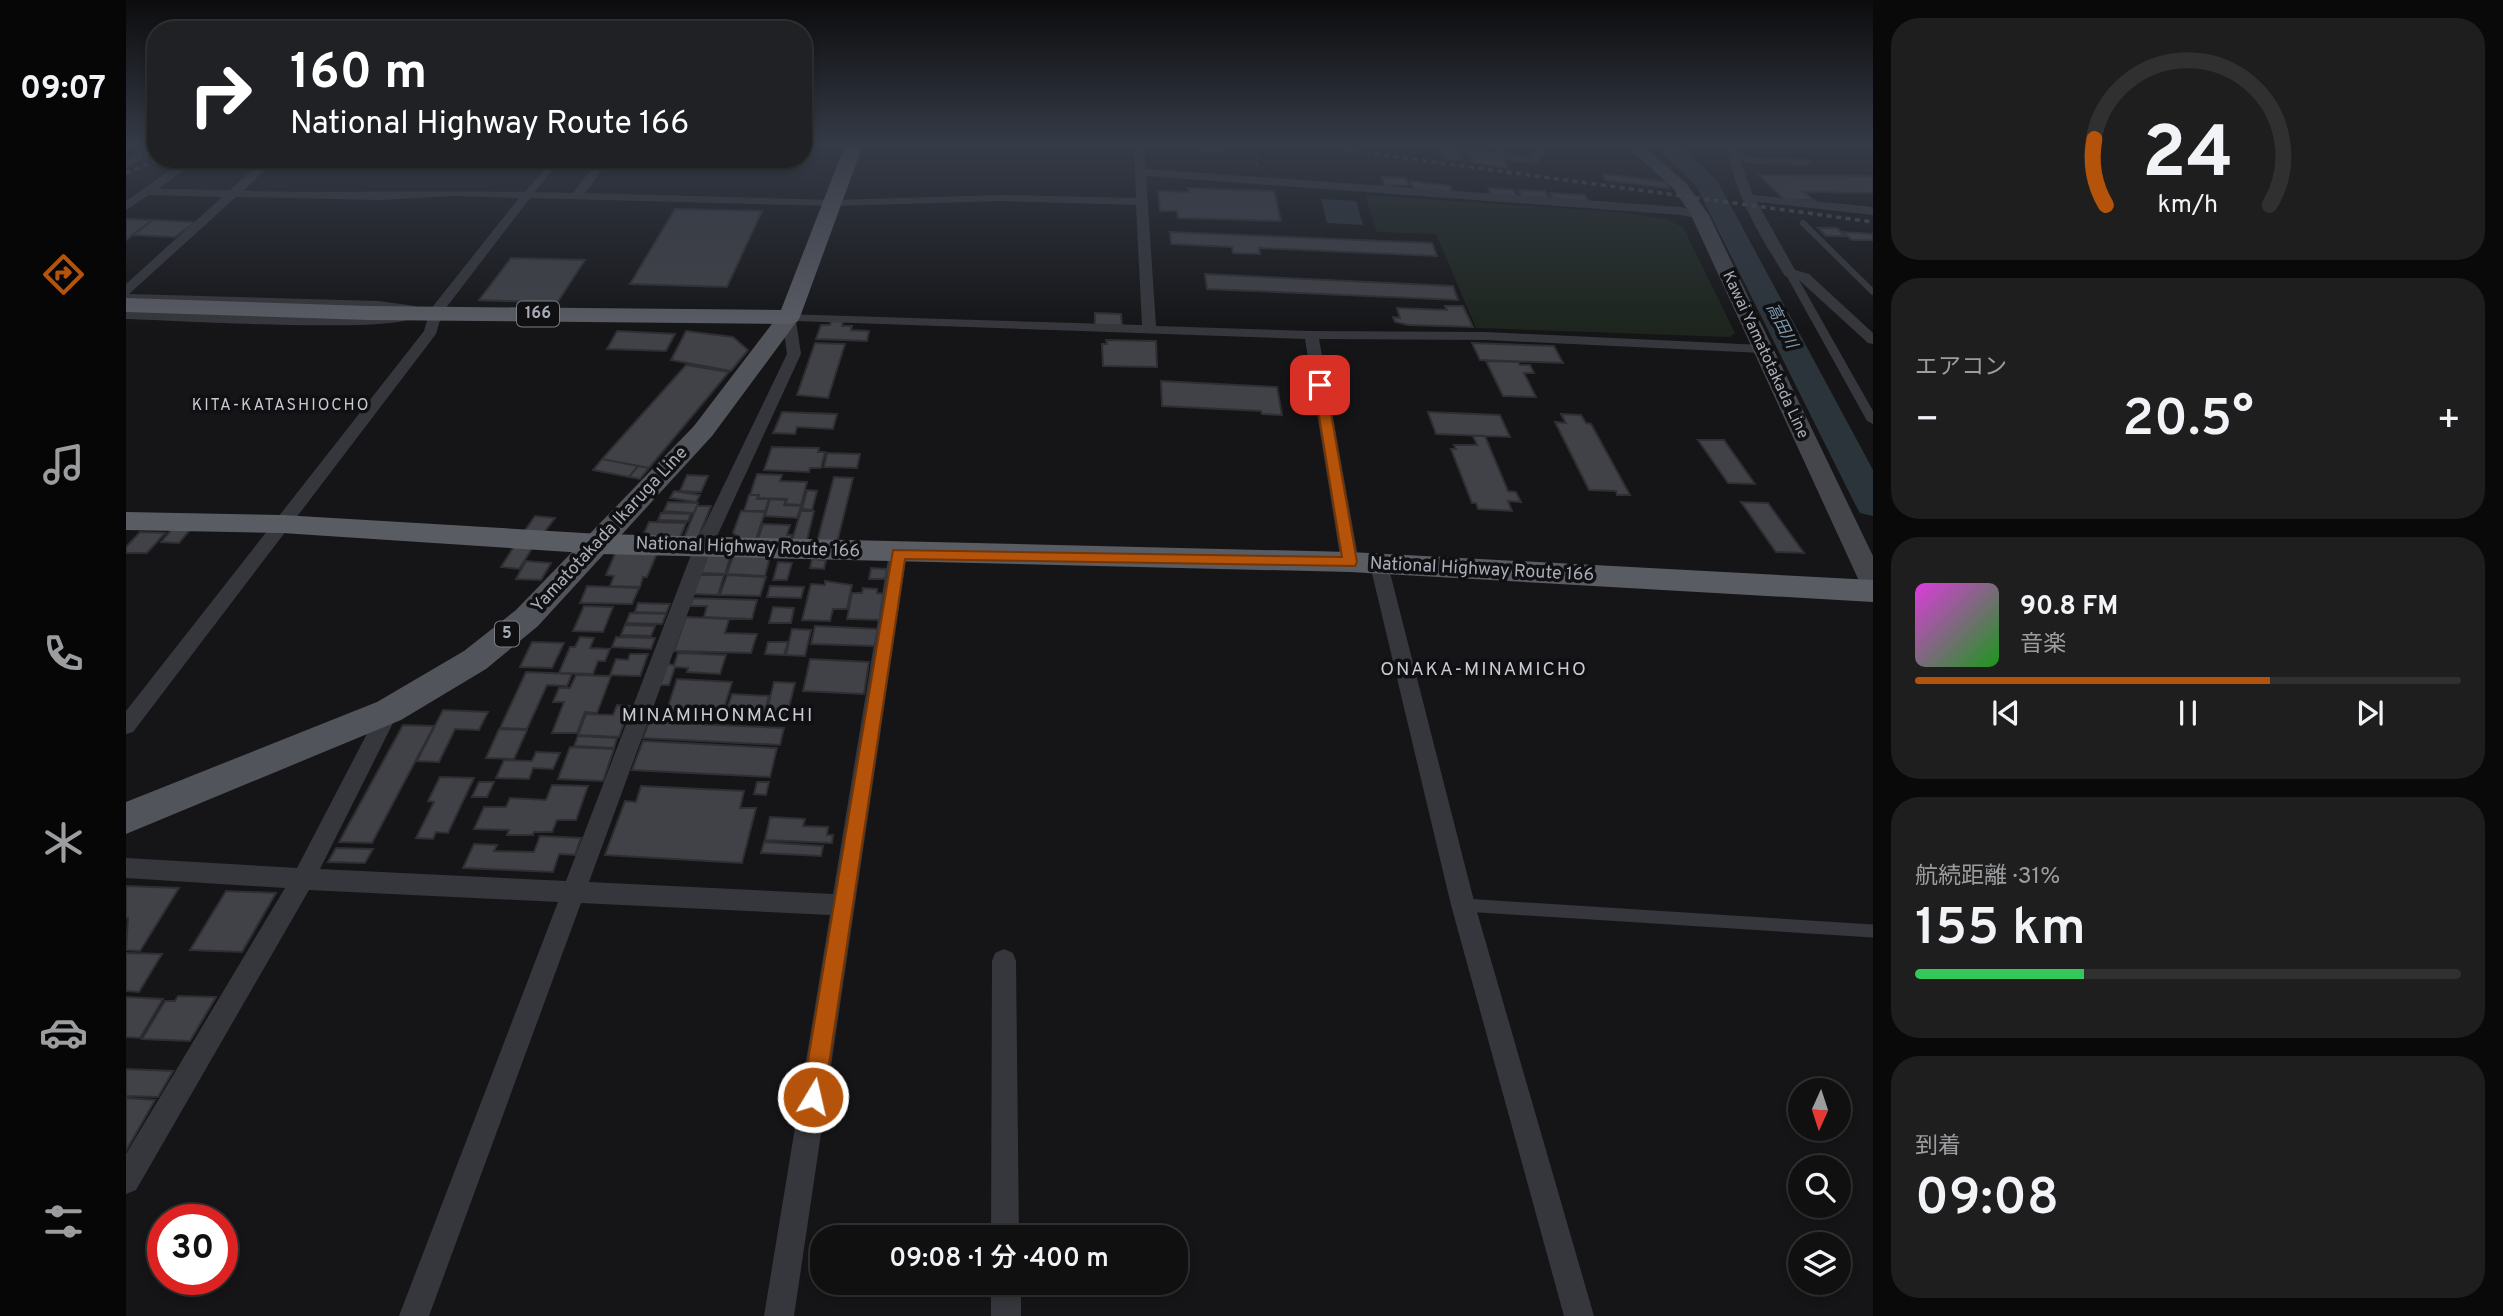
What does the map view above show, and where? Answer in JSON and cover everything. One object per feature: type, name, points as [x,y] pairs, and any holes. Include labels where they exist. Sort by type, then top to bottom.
[{"type":"highway","points":[[789,317],[832,206]]},
{"type":"highway","name":"166","points":[[126,305],[288,311],[789,317]]},
{"type":"highway","name":"National Highway Route 166","points":[[126,521],[282,524],[600,544],[1350,562],[1873,591]]},
{"type":"main road","name":"Kawai Yamatotakada Line","points":[[1694,206],[1873,583]]},
{"type":"main road","name":"Yamatotakada Ikaruga Line","points":[[126,818],[389,711],[475,660],[517,626],[600,544],[703,431],[789,317]]},
{"type":"street","points":[[126,291],[219,206]]},
{"type":"street","points":[[126,726],[431,331],[435,313],[518,206]]},
{"type":"street","points":[[1141,206],[1149,330]]},
{"type":"street","points":[[1617,206],[1700,215]]},
{"type":"street","points":[[1754,206],[1763,227],[1873,421]]},
{"type":"street","points":[[1830,206],[1873,211]]},
{"type":"street","points":[[1790,273],[1804,277],[1873,340]]},
{"type":"street","points":[[126,298],[379,305],[435,313]]},
{"type":"street","points":[[126,315],[364,323],[435,313]]},
{"type":"street","points":[[414,1316],[703,547],[794,354],[789,317],[1311,335],[1486,336],[1762,349]]},
{"type":"street","points":[[1311,335],[1350,562]]},
{"type":"street","points":[[779,1316],[898,553]]},
{"type":"street","points":[[1379,565],[1463,905],[1579,1316]]},
{"type":"street","points":[[126,1181],[303,879],[389,711]]},
{"type":"street","points":[[126,867],[303,879],[842,905]]},
{"type":"street","points":[[1004,961],[1005,1225]]},
{"type":"street","points":[[1006,1295],[1006,1316]]},
{"type":"lane","points":[[1803,223],[1873,292]]},
{"type":"lane","points":[[1463,905],[1873,931]]},
{"type":"shaded area","points":[[1323,206],[1358,206],[1363,225],[1327,223]]},
{"type":"shaded area","points":[[1369,206],[1536,206],[1619,212],[1665,219],[1683,227],[1735,333],[1730,337],[1476,328],[1436,234],[1377,232]]},
{"type":"building","points":[[1160,206],[1278,206],[1281,221],[1178,218],[1177,211],[1160,211]]},
{"type":"building","points":[[675,209],[762,211],[727,287],[630,284]]},
{"type":"building","points":[[126,219],[153,220],[126,240]]},
{"type":"building","points":[[153,220],[195,222],[175,237],[132,235]]},
{"type":"building","points":[[1818,228],[1837,228],[1845,236],[1826,236]]},
{"type":"building","points":[[1170,232],[1432,243],[1437,256],[1259,248],[1260,254],[1233,253],[1232,247],[1171,244]]},
{"type":"building","points":[[1843,232],[1873,234],[1873,240],[1852,240]]},
{"type":"building","points":[[511,258],[585,260],[557,303],[479,300]]},
{"type":"building","points":[[1205,274],[1453,286],[1458,300],[1207,289]]},
{"type":"building","points":[[1445,306],[1463,306],[1473,327],[1408,325],[1395,322],[1393,317],[1400,318],[1397,308],[1447,310]]},
{"type":"building","points":[[1095,313],[1121,314],[1122,326],[1095,325]]},
{"type":"building","points":[[831,321],[843,321],[842,326],[852,326],[851,330],[869,331],[867,341],[816,339],[821,325],[830,325]]},
{"type":"building","points":[[617,331],[675,334],[666,351],[607,349]]},
{"type":"building","points":[[686,331],[733,337],[748,350],[731,371],[671,360]]},
{"type":"building","points":[[1106,340],[1156,341],[1157,367],[1103,366],[1102,344],[1107,344]]},
{"type":"building","points":[[815,343],[845,344],[828,398],[797,395]]},
{"type":"building","points":[[1472,343],[1554,346],[1563,363],[1480,360]]},
{"type":"building","points":[[1486,361],[1530,365],[1534,373],[1524,373],[1536,397],[1503,396]]},
{"type":"building","points":[[686,365],[729,372],[649,468],[602,459]]},
{"type":"building","points":[[1161,381],[1277,387],[1282,415],[1262,414],[1261,411],[1162,406]]},
{"type":"building","points":[[782,412],[837,414],[833,429],[797,427],[795,434],[773,433]]},
{"type":"building","points":[[1428,412],[1500,415],[1510,437],[1436,434]]},
{"type":"building","points":[[1561,414],[1581,415],[1586,423],[1591,424],[1630,495],[1617,495],[1616,491],[1589,490],[1555,422],[1566,423]]},
{"type":"building","points":[[1473,436],[1485,436],[1508,491],[1516,492],[1521,502],[1508,501],[1512,511],[1478,509],[1476,503],[1472,503],[1451,449],[1456,449],[1454,445],[1477,445]]},
{"type":"building","points":[[1698,440],[1724,440],[1755,484],[1728,483]]},
{"type":"building","points":[[772,447],[819,448],[818,452],[825,452],[821,468],[810,468],[809,472],[764,470]]},
{"type":"building","points":[[827,453],[860,454],[857,468],[824,467]]},
{"type":"building","points":[[602,459],[638,466],[629,477],[593,470]]},
{"type":"building","points":[[638,466],[649,468],[640,479],[629,477]]},
{"type":"building","points":[[757,474],[782,475],[780,481],[807,482],[801,505],[785,504],[787,499],[758,498],[759,495],[750,495]]},
{"type":"building","points":[[687,475],[708,476],[701,492],[680,491]]},
{"type":"building","points":[[834,477],[853,478],[837,543],[817,542]]},
{"type":"building","points":[[807,490],[817,491],[812,510],[802,509]]},
{"type":"building","points":[[674,491],[700,495],[696,502],[670,498]]},
{"type":"building","points":[[749,495],[758,495],[757,499],[769,499],[765,511],[744,511]]},
{"type":"building","points":[[770,499],[786,500],[784,505],[801,506],[797,518],[765,516]]},
{"type":"building","points":[[668,502],[698,503],[694,513],[664,511]]},
{"type":"building","points":[[1741,502],[1768,503],[1804,553],[1776,552]]},
{"type":"building","points":[[697,506],[711,506],[698,538],[683,540]]},
{"type":"building","points":[[741,511],[765,512],[756,539],[740,538],[733,533]]},
{"type":"building","points":[[801,511],[814,511],[807,540],[792,540]]},
{"type":"building","points":[[661,513],[691,514],[688,521],[658,520]]},
{"type":"building","points":[[535,516],[555,518],[540,538],[521,536]]},
{"type":"building","points":[[649,522],[686,523],[679,540],[642,538]]},
{"type":"building","points":[[177,523],[195,524],[179,543],[161,542]]},
{"type":"building","points":[[763,524],[790,525],[787,535],[792,535],[791,540],[758,539]]},
{"type":"building","points":[[140,532],[165,533],[147,553],[126,553],[126,547]]},
{"type":"building","points":[[515,545],[533,547],[519,569],[501,567]]},
{"type":"building","points":[[617,549],[658,551],[640,587],[610,586],[614,576],[606,575]]},
{"type":"building","points":[[706,553],[731,554],[725,574],[699,573]]},
{"type":"building","points":[[733,556],[770,557],[765,576],[727,574]]},
{"type":"building","points":[[812,559],[826,560],[824,569],[810,568]]},
{"type":"building","points":[[526,561],[551,563],[541,580],[516,579]]},
{"type":"building","points":[[778,562],[792,563],[787,580],[773,580]]},
{"type":"building","points":[[871,568],[887,569],[885,579],[869,579]]},
{"type":"building","points":[[699,575],[724,575],[718,595],[692,594]]},
{"type":"building","points":[[727,575],[766,577],[760,596],[720,595]]},
{"type":"building","points":[[825,581],[852,585],[847,609],[833,609],[830,621],[802,620],[811,584],[825,585]]},
{"type":"building","points":[[587,586],[639,588],[632,604],[580,603]]},
{"type":"building","points":[[770,586],[804,587],[801,598],[767,597]]},
{"type":"building","points":[[863,588],[877,589],[877,593],[886,594],[882,620],[847,619],[852,593],[862,593]]},
{"type":"building","points":[[693,598],[757,600],[752,619],[704,617],[707,606],[690,606]]},
{"type":"building","points":[[638,603],[670,604],[666,613],[635,612]]},
{"type":"building","points":[[584,606],[613,607],[603,632],[573,631]]},
{"type":"building","points":[[773,607],[794,608],[791,623],[769,623]]},
{"type":"building","points":[[630,613],[666,614],[662,624],[626,623]]},
{"type":"building","points":[[686,617],[729,619],[725,633],[757,634],[751,653],[674,651]]},
{"type":"building","points":[[625,625],[655,626],[651,636],[621,635]]},
{"type":"building","points":[[815,626],[878,629],[875,646],[811,644]]},
{"type":"building","points":[[792,629],[811,630],[805,656],[786,655]]},
{"type":"building","points":[[580,637],[594,638],[590,648],[610,649],[605,661],[598,661],[593,674],[559,673],[570,647],[575,647]]},
{"type":"building","points":[[616,637],[655,638],[651,649],[612,647]]},
{"type":"building","points":[[532,642],[564,643],[552,668],[520,667]]},
{"type":"building","points":[[768,642],[788,642],[784,655],[765,654]]},
{"type":"building","points":[[678,653],[726,655],[720,674],[687,672],[688,668],[675,667],[669,685],[660,685],[667,664],[674,665]]},
{"type":"building","points":[[630,654],[648,654],[640,676],[610,675],[616,659],[628,660]]},
{"type":"building","points":[[810,659],[869,662],[864,694],[803,691]]},
{"type":"building","points":[[526,672],[572,674],[567,686],[547,685],[527,729],[500,728]]},
{"type":"building","points":[[576,675],[611,676],[597,713],[585,712],[577,733],[552,733],[564,702],[553,702],[559,688],[570,688]]},
{"type":"building","points":[[677,679],[732,682],[723,712],[667,710]]},
{"type":"building","points":[[774,682],[795,683],[787,715],[766,714]]},
{"type":"building","points":[[732,694],[769,696],[764,714],[726,713]]},
{"type":"building","points":[[617,705],[630,706],[619,737],[578,735],[586,714],[613,715]]},
{"type":"building","points":[[443,710],[488,712],[479,730],[455,729],[439,762],[417,761]]},
{"type":"building","points":[[649,722],[784,728],[780,745],[643,738]]},
{"type":"building","points":[[403,725],[434,726],[372,843],[339,842]]},
{"type":"building","points":[[499,729],[527,730],[514,759],[486,758]]},
{"type":"building","points":[[578,736],[617,738],[614,748],[574,746]]},
{"type":"building","points":[[643,741],[777,748],[770,777],[632,770]]},
{"type":"building","points":[[570,747],[614,749],[603,781],[558,779]]},
{"type":"building","points":[[536,752],[560,753],[553,769],[533,768],[529,779],[496,778],[504,760],[532,761]]},
{"type":"building","points":[[440,777],[474,778],[448,833],[436,832],[433,839],[416,838],[434,802],[428,801]]},
{"type":"building","points":[[479,782],[494,782],[487,797],[472,797]]},
{"type":"building","points":[[757,782],[769,782],[766,795],[754,794]]},
{"type":"building","points":[[552,785],[588,786],[576,820],[557,820],[552,832],[534,832],[533,835],[507,835],[509,830],[474,829],[484,807],[506,807],[510,798],[546,800]]},
{"type":"building","points":[[641,786],[744,791],[740,808],[756,808],[742,863],[605,855],[625,801],[636,802]]},
{"type":"building","points":[[770,817],[805,819],[803,826],[828,827],[827,835],[833,835],[832,843],[765,840]]},
{"type":"building","points":[[540,836],[581,838],[575,855],[559,854],[553,872],[463,868],[474,844],[497,845],[494,851],[534,852]]},
{"type":"building","points":[[764,842],[823,846],[821,856],[761,853]]},
{"type":"building","points":[[336,848],[373,849],[365,863],[328,862]]},
{"type":"building","points":[[126,886],[179,888],[140,951],[126,950]]},
{"type":"building","points":[[226,891],[276,893],[242,952],[190,950]]},
{"type":"building","points":[[126,953],[162,954],[139,992],[126,991]]},
{"type":"building","points":[[178,996],[216,997],[190,1041],[142,1039],[165,1001],[175,1001]]},
{"type":"building","points":[[126,997],[163,999],[140,1038],[126,1037]]},
{"type":"building","points":[[126,1069],[173,1071],[158,1097],[126,1096]]},
{"type":"building","points":[[126,1098],[155,1100],[126,1151]]},
{"type":"waterway","name":"高田川","points":[[1720,206],[1873,504]]},
{"type":"railway","points":[[1759,206],[1873,222]]},
{"type":"district","name":"KITA-KATASHIOCHO","points":[[281,406]]},
{"type":"district","name":"ONAKA-MINAMICHO","points":[[1484,670]]},
{"type":"district","name":"MINAMIHONMACHI","points":[[718,716]]},
{"type":"route","points":[[813,1097],[898,553],[1350,562],[1320,385]]}]
